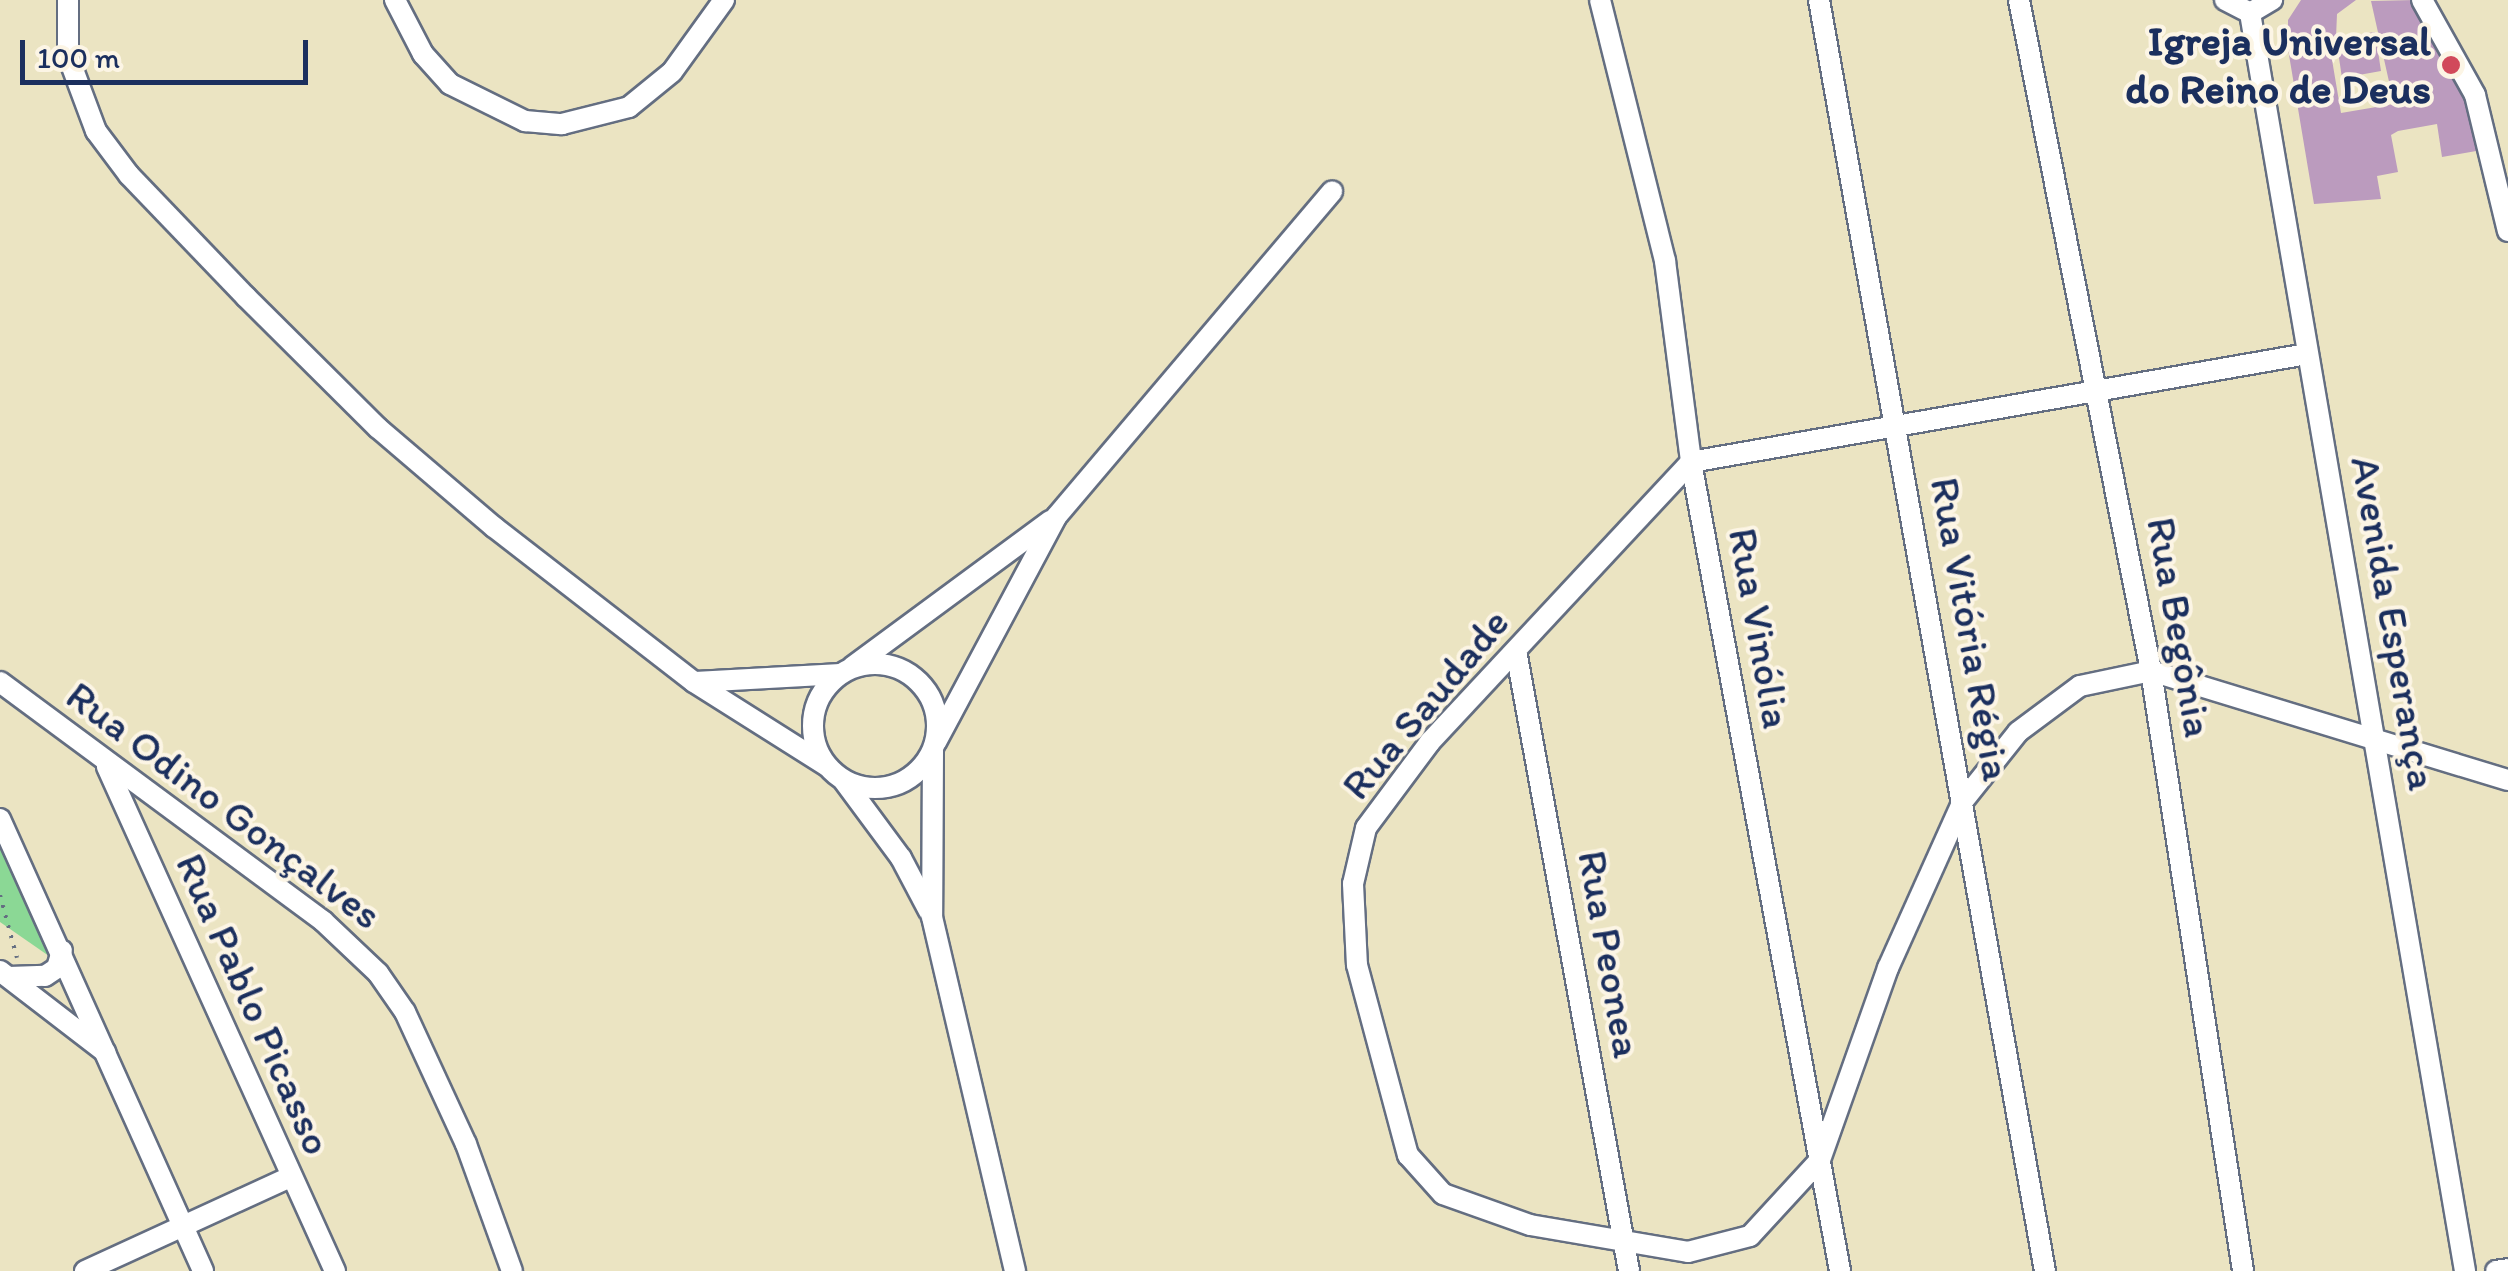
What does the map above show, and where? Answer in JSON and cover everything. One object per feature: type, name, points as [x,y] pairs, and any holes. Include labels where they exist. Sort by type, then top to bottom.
[{"type":"street","points":[[68,0],[75,83],[96,130],[129,175],[408,454],[694,682],[827,766],[844,781],[900,858],[932,917]]},
{"type":"street","points":[[395,0],[423,54],[450,84],[525,121],[562,124],[629,107],[672,72],[724,0]]},
{"type":"street","name":"Rua Vinólia","points":[[1600,0],[1664,260],[1691,462],[1840,1271]]},
{"type":"street","name":"Rua Vitória Régia","points":[[1819,0],[2045,1271]]},
{"type":"street","name":"Rua Begônia","points":[[2020,0],[2152,672],[2243,1271]]},
{"type":"street","points":[[2226,0],[2250,12],[2272,0]]},
{"type":"street","points":[[2422,0],[2476,95],[2508,230]]},
{"type":"street","name":"Avenida Esperança","points":[[2250,12],[2307,354],[2378,740],[2464,1271]]},
{"type":"street","points":[[844,781],[895,786],[911,778],[934,746],[1056,517],[1332,191]]},
{"type":"street","points":[[1691,462],[2100,394],[2307,354]]},
{"type":"street","name":"Rua Saudade","points":[[1691,462],[1430,742],[1366,828],[1353,884],[1357,965],[1408,1155],[1428,1182],[1487,1214],[1668,1251],[1730,1246],[1768,1222],[1820,1160],[1888,968],[1963,801],[2048,704],[2080,686],[2152,672],[2508,780]]},
{"type":"street","points":[[827,766],[812,724],[820,696],[844,672],[1056,517]]},
{"type":"street","name":"Rua Peonea","points":[[1516,651],[1629,1271]]},
{"type":"street","points":[[694,682],[844,672],[877,664],[906,672],[932,702],[932,917],[1015,1271]]},
{"type":"street","name":"Rua Odino Gonçalves","points":[[0,682],[106,766],[323,920],[378,973],[404,1012],[466,1144],[512,1271]]},
{"type":"street","name":"Rua Pablo Picasso","points":[[106,766],[335,1271]]},
{"type":"street","points":[[0,819],[110,1056],[203,1271]]},
{"type":"street","points":[[10,976],[57,968],[62,951]]},
{"type":"street","points":[[10,976],[110,1056]]},
{"type":"street","points":[[85,1271],[290,1177]]},
{"type":"street","points":[[2496,1271],[2508,1269]]},
{"type":"path","points":[[0,896],[10,976]]},
{"type":"green space","points":[[0,834],[59,963],[0,922]]},
{"type":"building","points":[[2301,0],[2356,0],[2337,14],[2336,38],[2329,42],[2341,113],[2394,104],[2371,1],[2415,0],[2463,86],[2482,150],[2442,157],[2437,124],[2398,131],[2391,135],[2398,172],[2377,176],[2381,199],[2314,204],[2288,49],[2288,20]]},
{"type":"building","points":[[2375,32],[2381,71],[2342,78],[2336,38]]},
{"type":"place","name":"Igreja Universal do Reino de Deus","points":[[2451,65]]}]
